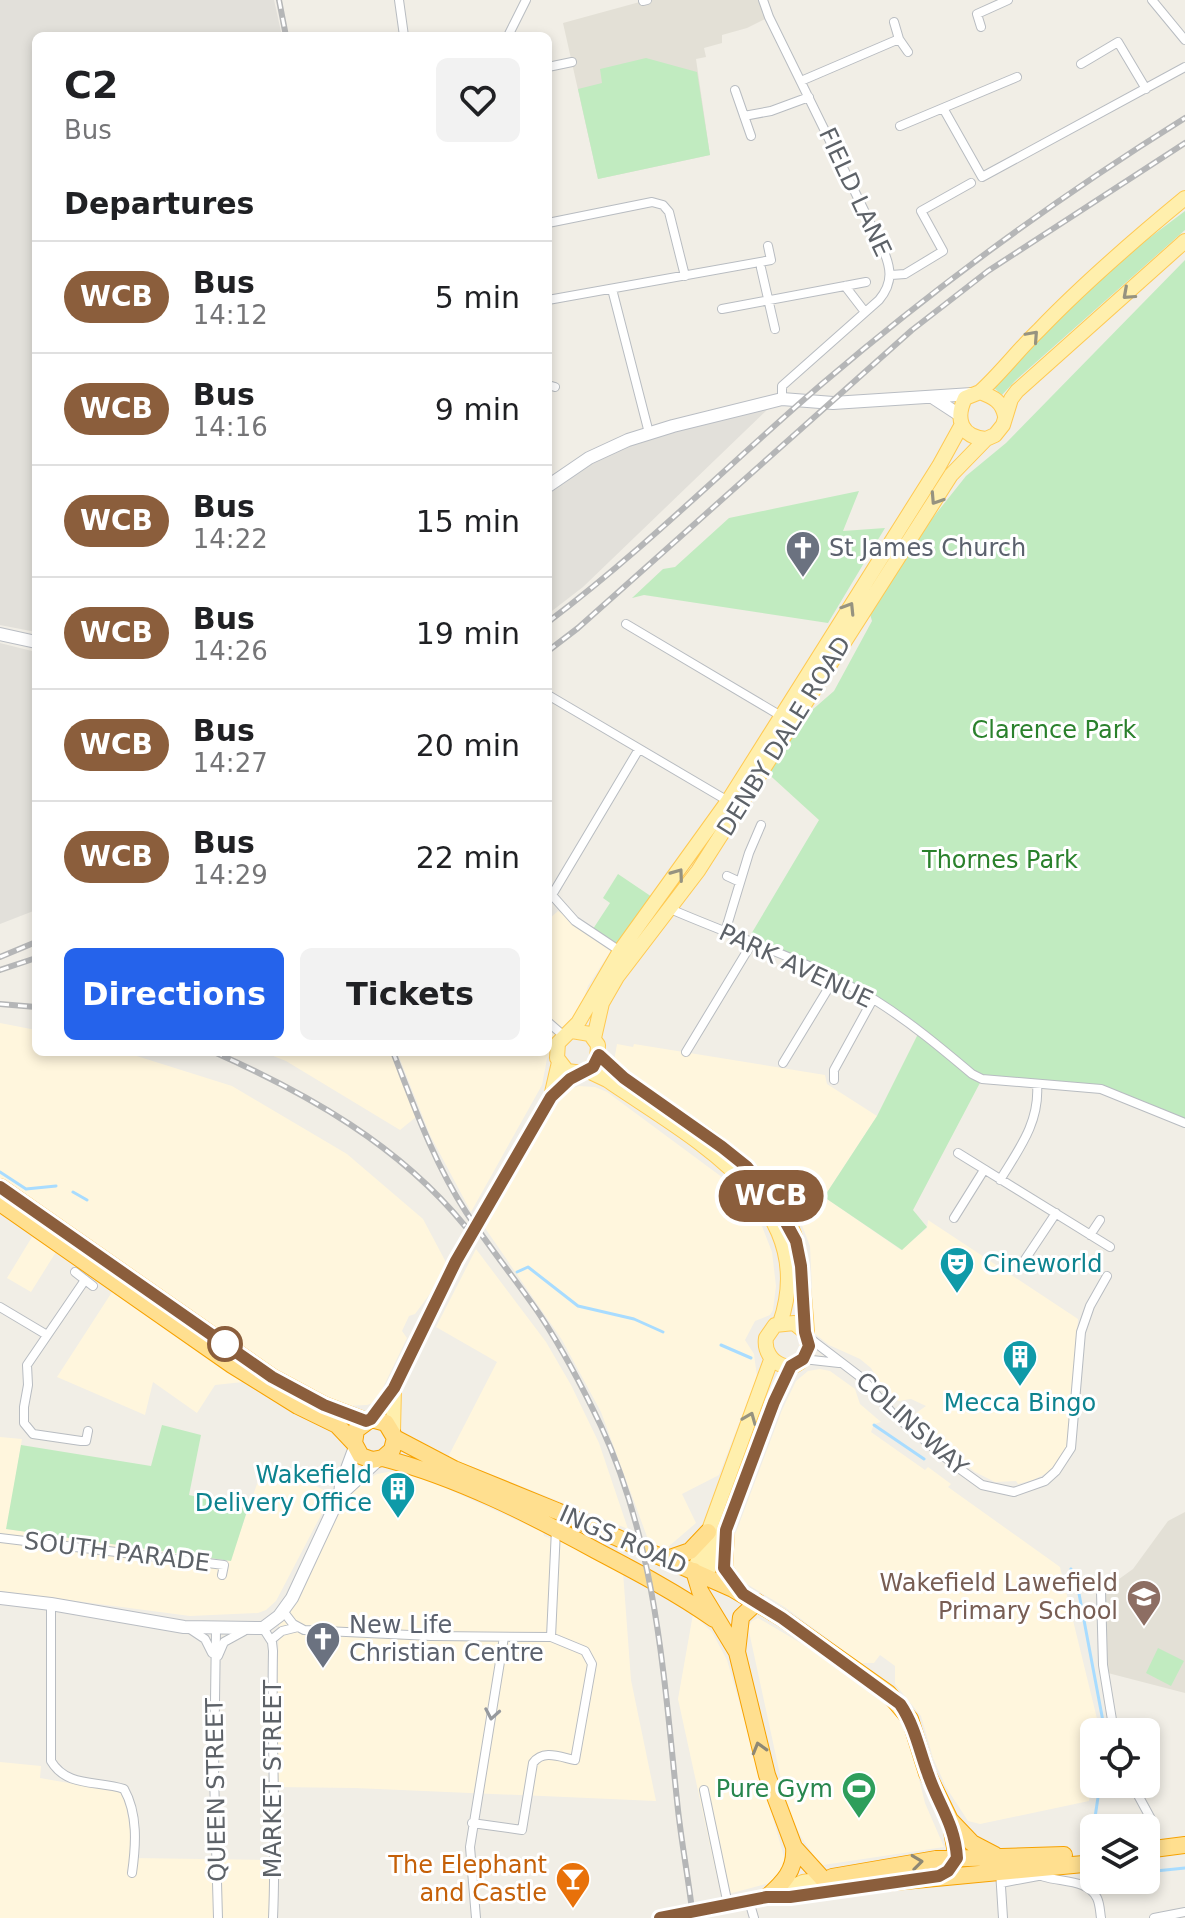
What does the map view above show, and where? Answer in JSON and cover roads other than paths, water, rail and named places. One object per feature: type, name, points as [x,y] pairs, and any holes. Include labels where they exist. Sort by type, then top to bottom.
[{"type":"highway","points":[[0,1187],[272,1377],[324,1405],[386,1423],[394,1435],[392,1450],[381,1459],[366,1458],[337,1425],[253,1379],[154,1310],[100,1282],[0,1203]]},
{"type":"highway","points":[[100,1282],[130,1276]]},
{"type":"highway","points":[[130,1276],[133,1289],[154,1310]]},
{"type":"highway","points":[[354,1445],[356,1430],[368,1420]]},
{"type":"highway","name":"INGS ROAD","points":[[394,1435],[454,1469],[667,1559],[750,1598],[897,1700],[910,1719],[927,1773],[950,1820],[957,1858]]},
{"type":"highway","name":"INGS ROAD","points":[[381,1459],[434,1473],[556,1529],[664,1587],[722,1625]]},
{"type":"highway","points":[[726,1530],[724,1568],[750,1598],[741,1617],[737,1652]]},
{"type":"highway","points":[[667,1559],[690,1551],[708,1532]]},
{"type":"highway","points":[[664,1587],[699,1576],[737,1652],[767,1775],[794,1847],[795,1858],[790,1874],[767,1897]]},
{"type":"highway","points":[[950,1820],[1003,1871]]},
{"type":"highway","points":[[1160,1851],[1185,1845]]},
{"type":"highway","points":[[794,1847],[823,1879],[862,1885],[939,1876],[976,1865]]},
{"type":"highway","points":[[1160,1854],[1185,1856]]},
{"type":"highway","points":[[1003,1871],[1080,1856]]},
{"type":"highway","points":[[823,1879],[901,1864],[957,1858],[1003,1871],[1034,1873],[1080,1865]]},
{"type":"highway","points":[[939,1876],[948,1871],[957,1858]]},
{"type":"main road","points":[[1185,198],[1113,258],[1037,331],[998,376],[965,398],[959,420],[970,435],[986,439],[995,435],[1003,425],[1011,399],[1017,391],[1185,241]]},
{"type":"main road","points":[[976,393],[998,400],[1005,416]]},
{"type":"main road","name":"DENBY DALE ROAD","points":[[568,1033],[620,951],[728,801],[939,466],[959,420]]},
{"type":"main road","name":"DENBY DALE ROAD","points":[[594,1038],[602,1003],[668,908],[698,871],[951,475],[986,439]]},
{"type":"main road","points":[[368,1420],[394,1388],[456,1261],[551,1097],[559,1062],[557,1048],[568,1033],[585,1032],[594,1038],[599,1055],[624,1078],[736,1158],[756,1176],[773,1199],[796,1241],[809,1346],[774,1402],[726,1530],[699,1576]]},
{"type":"main road","points":[[551,1097],[593,1067],[599,1055]]},
{"type":"main road","points":[[559,1062],[567,1071],[583,1072],[607,1080],[716,1156],[760,1198],[770,1213],[787,1264],[785,1308],[780,1323]]},
{"type":"main road","points":[[797,1363],[784,1366],[771,1360],[765,1349],[766,1338],[771,1329],[780,1323],[794,1323],[806,1334]]},
{"type":"main road","points":[[699,1576],[708,1532],[771,1360]]},
{"type":"main road","points":[[394,1388],[394,1435]]},
{"type":"main road","points":[[660,1918],[767,1897],[803,1882],[823,1879]]},
{"type":"main road","points":[[767,1897],[790,1897],[862,1885]]},
{"type":"street","points":[[399,0],[403,32]]},
{"type":"street","points":[[510,32],[526,0]]},
{"type":"street","name":"FIELD LANE","points":[[763,0],[882,247],[891,275],[886,292],[782,386],[782,399]]},
{"type":"street","points":[[981,27],[977,14],[1008,0]]},
{"type":"street","points":[[1152,0],[1185,40]]},
{"type":"street","points":[[894,22],[899,39],[908,52]]},
{"type":"street","points":[[801,81],[899,39]]},
{"type":"street","points":[[1081,64],[1118,42],[1146,89]]},
{"type":"street","points":[[552,66],[572,62]]},
{"type":"street","points":[[943,108],[982,177],[1185,67]]},
{"type":"street","points":[[900,126],[1017,77]]},
{"type":"street","points":[[735,90],[751,136]]},
{"type":"street","points":[[744,116],[771,111],[809,97]]},
{"type":"street","points":[[891,275],[905,274],[943,251],[921,211],[971,183]]},
{"type":"street","points":[[552,222],[652,202],[663,205],[669,212],[685,276]]},
{"type":"street","points":[[552,299],[771,260],[768,246]]},
{"type":"street","points":[[761,268],[775,329]]},
{"type":"street","points":[[722,309],[866,282]]},
{"type":"street","points":[[845,286],[865,312]]},
{"type":"street","points":[[612,289],[649,433]]},
{"type":"street","points":[[552,483],[589,458],[649,433],[782,399],[813,403],[976,393]]},
{"type":"street","points":[[932,397],[959,420]]},
{"type":"street","points":[[626,624],[781,716]]},
{"type":"street","points":[[0,634],[32,641]]},
{"type":"street","points":[[552,697],[728,801]]},
{"type":"street","points":[[552,890],[639,749]]},
{"type":"street","points":[[725,932],[758,829],[767,836]]},
{"type":"street","points":[[749,853],[760,857]]},
{"type":"street","points":[[727,876],[740,882]]},
{"type":"street","points":[[552,895],[575,921],[620,951]]},
{"type":"street","name":"PARK AVENUE","points":[[668,908],[834,979],[873,999],[920,1030],[982,1079],[1101,1089],[1185,1123]]},
{"type":"street","points":[[686,1052],[752,943]]},
{"type":"street","points":[[783,1063],[834,979]]},
{"type":"street","points":[[834,1080],[834,1070],[873,999]]},
{"type":"street","points":[[552,1024],[568,1033]]},
{"type":"street","points":[[1000,1180],[1032,1125],[1038,1096],[1037,1084]]},
{"type":"street","points":[[958,1153],[1110,1247]]},
{"type":"street","points":[[954,1218],[984,1170]]},
{"type":"street","points":[[1024,1261],[1056,1213]]},
{"type":"street","points":[[1090,1235],[1100,1220]]},
{"type":"street","points":[[75,1272],[85,1280],[100,1282]]},
{"type":"street","name":"COLINSWAY","points":[[806,1334],[863,1379],[893,1414],[982,1485],[1014,1492],[1045,1481],[1056,1471],[1071,1448],[1081,1332],[1090,1306],[1107,1276]]},
{"type":"street","points":[[85,1280],[27,1365],[28,1385],[24,1407],[27,1429],[40,1436],[86,1441],[88,1431]]},
{"type":"street","points":[[0,1307],[47,1335]]},
{"type":"street","name":"COLINSWAY","points":[[797,1363],[826,1360],[843,1364]]},
{"type":"street","points":[[267,1634],[283,1611],[340,1495],[354,1445]]},
{"type":"street","points":[[340,1495],[381,1459]]},
{"type":"street","points":[[551,1637],[556,1529]]},
{"type":"street","name":"SOUTH PARADE","points":[[0,1538],[224,1565],[222,1575]]},
{"type":"street","points":[[1101,1592],[1103,1665],[1112,1718]]},
{"type":"street","points":[[0,1598],[188,1627],[249,1629],[267,1634],[298,1627],[330,1631],[551,1637],[585,1651],[592,1664],[575,1760],[548,1755],[537,1758],[533,1763],[522,1830],[472,1823]]},
{"type":"street","points":[[51,1604],[51,1761],[63,1776],[73,1780],[124,1789],[132,1808],[135,1832],[132,1873]]},
{"type":"street","points":[[283,1611],[298,1627]]},
{"type":"street","points":[[188,1627],[205,1639],[215,1662]]},
{"type":"street","name":"QUEEN STREET","points":[[216,1629],[218,1918]]},
{"type":"street","points":[[215,1662],[224,1642],[249,1629]]},
{"type":"street","name":"MARKET STREET","points":[[267,1634],[273,1651],[272,1790],[276,1827],[273,1918]]},
{"type":"street","points":[[476,1918],[470,1847],[472,1823],[504,1637]]},
{"type":"street","points":[[704,1790],[728,1905]]},
{"type":"street","points":[[1003,1871],[1003,1918]]},
{"type":"street","points":[[1034,1873],[1091,1890],[1098,1900],[1101,1918]]},
{"type":"street","points":[[749,1901],[754,1918]]},
{"type":"street","points":[[1154,1918],[1185,1912]]},
{"type":"waterway","points":[[0,1172],[26,1189],[56,1186]]},
{"type":"waterway","points":[[73,1192],[87,1200]]},
{"type":"waterway","points":[[517,1272],[528,1267],[578,1306],[634,1319],[663,1332]]},
{"type":"waterway","points":[[721,1345],[751,1358]]},
{"type":"waterway","points":[[874,1425],[924,1459]]},
{"type":"waterway","points":[[1071,1569],[1077,1583],[1102,1718]]},
{"type":"waterway","points":[[1096,1814],[1098,1798]]},
{"type":"waterway","points":[[1160,1871],[1185,1868]]},
{"type":"railway","points":[[279,0],[285,32]]},
{"type":"railway","points":[[552,619],[619,565],[823,383],[910,311],[1044,211],[1185,118]]},
{"type":"railway","points":[[552,648],[912,330],[988,271],[1185,143]]},
{"type":"railway","points":[[0,957],[32,944]]},
{"type":"railway","points":[[0,970],[32,959]]},
{"type":"railway","points":[[0,1004],[32,1007]]},
{"type":"railway","points":[[223,1056],[284,1086],[350,1124],[411,1171],[465,1226]]},
{"type":"railway","points":[[395,1056],[444,1174],[466,1212],[557,1342],[601,1426],[620,1472],[635,1519],[655,1615],[693,1918]]},
{"type":"place","name":"St James Church","points":[[803,579]]},
{"type":"place","name":"Cineworld","points":[[957,1295]]},
{"type":"place","name":"Mecca Bingo","points":[[1020,1388]]},
{"type":"place","name":"Wakefield Delivery Office","points":[[398,1520]]},
{"type":"place","name":"Wakefield Lawefield Primary School","points":[[1144,1628]]},
{"type":"place","name":"New Life Christian Centre","points":[[323,1670]]},
{"type":"place","name":"Pure Gym","points":[[859,1820]]},
{"type":"place","name":"The Elephant and Castle","points":[[573,1910]]},
{"type":"park label","name":"Clarence Park","points":[[1054,730]]},
{"type":"park label","name":"Thornes Park","points":[[1000,860]]}]
